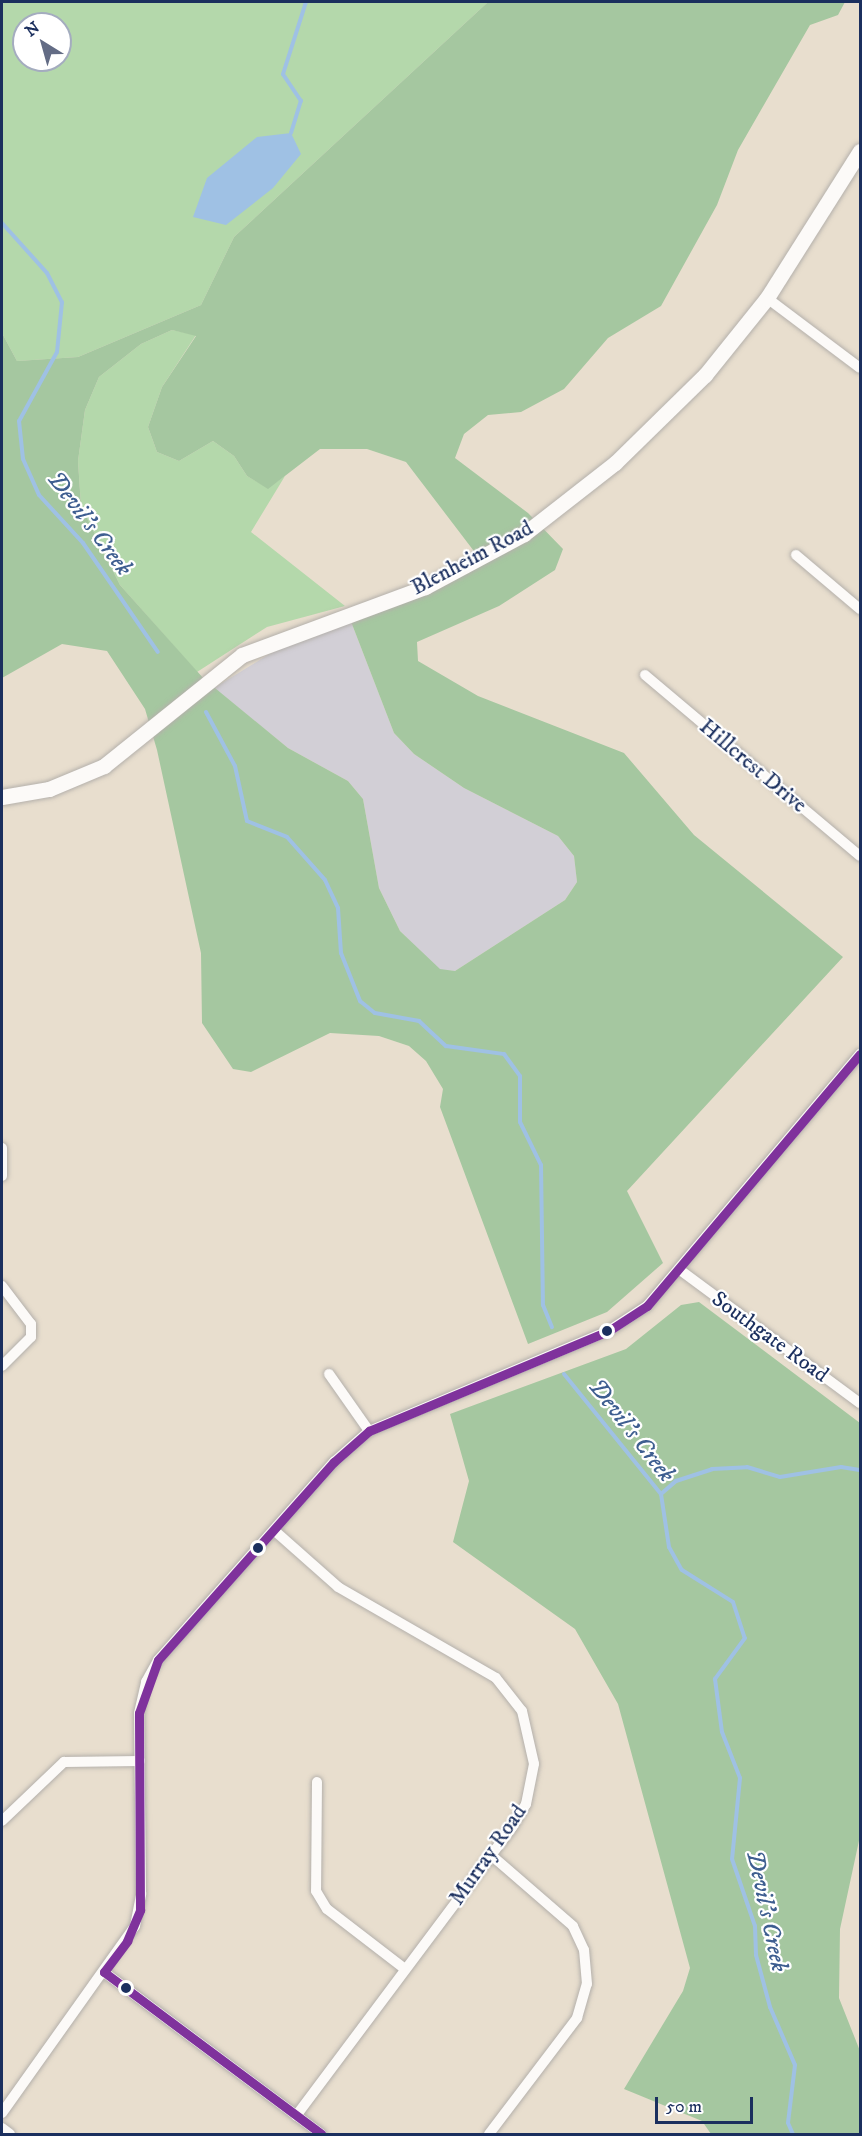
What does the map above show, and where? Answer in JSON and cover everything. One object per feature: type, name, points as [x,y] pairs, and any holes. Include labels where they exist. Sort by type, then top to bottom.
[{"type":"main road","name":"Blenheim Road","points":[[2,796],[49,789],[104,766],[242,655],[425,587],[524,534],[615,463],[705,375],[767,298],[861,151]]},
{"type":"street","points":[[767,298],[861,368]]},
{"type":"street","points":[[796,555],[861,609]]},
{"type":"street","name":"Hillcrest Drive","points":[[645,675],[861,856]]},
{"type":"street","points":[[2,2113],[127,1941],[140,1910],[140,1704],[151,1670],[275,1531],[369,1431],[610,1330],[646,1306],[680,1270],[861,1054]]},
{"type":"street","points":[[2,1148],[2,1176]]},
{"type":"street","name":"Southgate Road","points":[[680,1270],[861,1403]]},
{"type":"street","points":[[2,1286],[31,1324],[31,1337],[2,1366]]},
{"type":"street","points":[[329,1374],[369,1431]]},
{"type":"street","name":"Murray Road","points":[[275,1531],[339,1587],[479,1665],[513,1695],[529,1729],[534,1764],[526,1804],[491,1855],[297,2116]]},
{"type":"street","points":[[2,1821],[64,1762],[140,1761]]},
{"type":"street","points":[[317,1782],[316,1891],[327,1909],[405,1968]]},
{"type":"street","points":[[489,2134],[577,2018],[587,1984],[584,1950],[573,1926],[491,1855]]},
{"type":"street","points":[[104,1972],[321,2134]]},
{"type":"street","points":[[2,2128],[10,2134]]},
{"type":"shaded area","points":[[350,619],[394,733],[414,754],[464,788],[558,836],[574,856],[577,882],[565,900],[455,971],[440,970],[400,931],[379,888],[363,799],[348,781],[288,748],[214,688],[279,648]]},
{"type":"green space","points":[[2,2],[488,2],[234,237],[201,305],[78,357],[17,361],[2,333]]},
{"type":"green space","points":[[488,2],[845,2],[838,15],[810,25],[738,150],[717,205],[661,306],[608,338],[564,389],[521,412],[488,415],[464,434],[455,458],[528,513],[563,549],[555,570],[499,606],[417,642],[418,661],[478,696],[624,753],[694,835],[843,957],[627,1191],[663,1263],[607,1312],[528,1344],[440,1107],[443,1089],[426,1061],[409,1046],[379,1036],[330,1033],[251,1072],[233,1069],[202,1023],[201,953],[157,750],[145,709],[107,651],[62,644],[2,678],[2,333],[17,361],[78,357],[201,305],[234,237]],"holes":[[[172,330],[196,336],[162,387],[148,427],[157,452],[179,461],[213,441],[234,456],[247,476],[268,489],[320,449],[367,449],[406,462],[483,563],[350,619],[394,733],[414,754],[464,788],[558,836],[574,856],[577,882],[565,900],[455,971],[440,969],[400,931],[379,888],[363,799],[348,781],[288,748],[204,679],[120,585],[81,506],[78,461],[85,410],[99,377],[141,344]]]},
{"type":"green space","points":[[172,330],[196,335],[162,387],[148,427],[157,452],[179,461],[213,441],[234,456],[247,476],[268,488],[285,476],[251,532],[345,606],[267,627],[197,672],[120,585],[81,506],[78,461],[85,410],[99,377],[141,344]]},
{"type":"green space","points":[[699,1302],[860,1423],[860,1836],[840,1929],[839,1998],[860,2051],[860,2134],[711,2134],[702,2121],[624,2089],[683,1991],[690,1968],[618,1704],[575,1629],[453,1542],[469,1481],[450,1414],[626,1349],[681,1305]]},
{"type":"water","points":[[291,133],[301,154],[273,188],[226,225],[193,217],[207,178],[257,137]]},
{"type":"waterway","points":[[291,133],[301,101],[283,74],[306,2]]},
{"type":"waterway","name":"Devil's Creek","points":[[2,223],[47,273],[62,302],[57,352],[19,421],[23,459],[39,495],[83,543],[158,652]]},
{"type":"waterway","name":"Devil's Creek","points":[[206,712],[235,766],[247,821],[287,837],[325,880],[338,908],[341,953],[360,1001],[375,1013],[419,1021],[446,1046],[504,1054],[520,1076],[520,1122],[541,1165],[543,1305],[552,1327]]},
{"type":"waterway","name":"Devil's Creek","points":[[564,1374],[661,1494],[669,1547],[682,1570],[733,1602],[745,1638],[715,1679],[722,1732],[740,1778],[732,1859],[755,1926],[756,1955],[770,2007],[795,2065],[788,2123],[793,2134]]},
{"type":"waterway","points":[[661,1494],[676,1481],[712,1469],[747,1467],[780,1477],[841,1467],[860,1470]]},
{"type":"transit line","points":[[104,1972],[127,1941],[140,1910],[139,1713],[158,1660],[334,1462],[369,1431],[610,1330],[647,1306],[860,1054]]},
{"type":"transit line","points":[[104,1972],[321,2134]]}]
